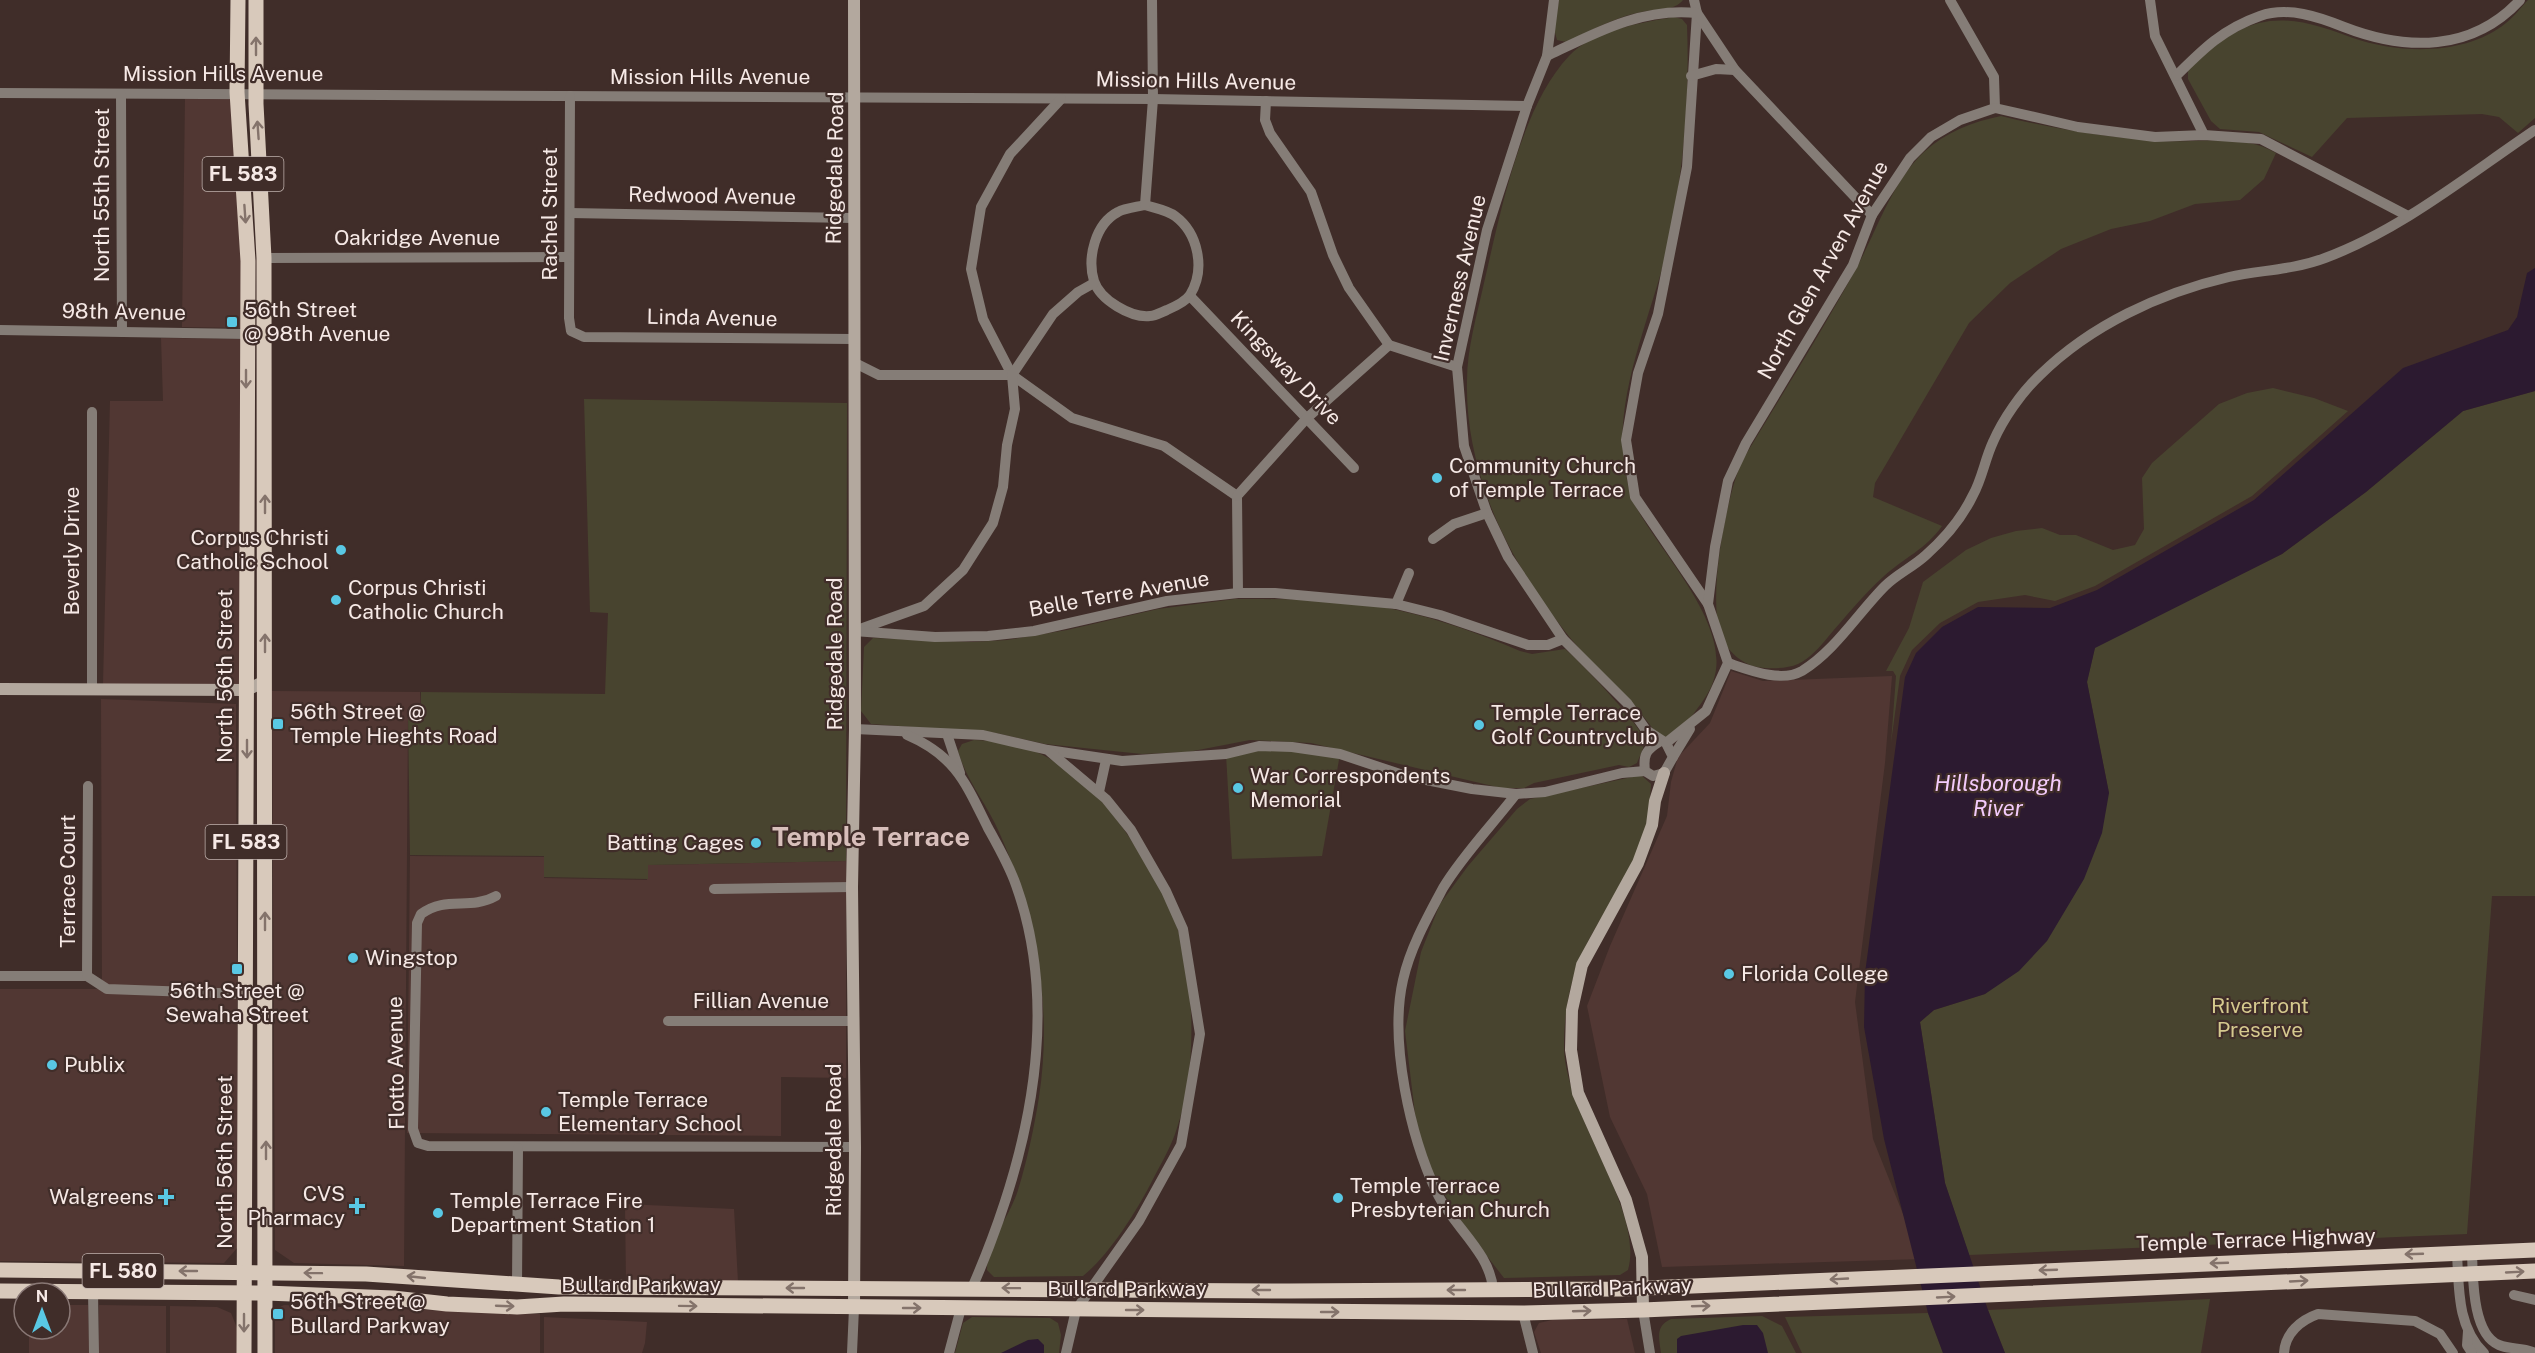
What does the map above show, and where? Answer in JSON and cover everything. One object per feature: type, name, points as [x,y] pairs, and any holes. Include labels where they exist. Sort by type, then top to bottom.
[{"type":"main road","name":"North 56th Street","points":[[238,0],[237,92],[248,255],[244,1353]]},
{"type":"main road","name":"North 56th Street","points":[[256,0],[265,333],[265,1353]]},
{"type":"main road","points":[[246,334],[265,333]]},
{"type":"main road","points":[[247,440],[265,439]]},
{"type":"main road","points":[[247,534],[256,544],[256,586],[258,597],[265,605]]},
{"type":"main road","points":[[247,773],[254,790],[254,846],[265,856]]},
{"type":"main road","points":[[246,915],[257,973],[265,980]]},
{"type":"main road","points":[[246,994],[252,995],[257,1009],[258,1074],[266,1089]]},
{"type":"main road","name":"Temple Terrace Highway","points":[[1979,1273],[2535,1250]]},
{"type":"main road","name":"FL 580","points":[[0,1270],[266,1272]]},
{"type":"main road","name":"Temple Terrace Highway","points":[[1988,1294],[2535,1270]]},
{"type":"main road","name":"Bullard Parkway","points":[[266,1272],[394,1275],[518,1286],[1493,1290],[1642,1288],[1979,1273]]},
{"type":"main road","name":"FL 580","points":[[0,1291],[266,1293]]},
{"type":"main road","name":"Bullard Parkway","points":[[266,1293],[518,1306],[564,1304],[1523,1313],[1643,1310],[1988,1294]]},
{"type":"street","name":"Ridgedale Road","points":[[854,0],[855,729],[852,887],[854,1308]]},
{"type":"street","points":[[1145,205],[1153,99],[1152,0]]},
{"type":"street","name":"Inverness Avenue","points":[[1554,0],[1547,56],[1527,106],[1487,230],[1457,367],[1464,446],[1488,513],[1508,557],[1563,639],[1627,703],[1646,730],[1663,743],[1673,757]]},
{"type":"street","points":[[1694,0],[1697,13],[1691,76],[1687,167],[1658,314],[1638,373],[1626,440],[1635,497],[1708,604]]},
{"type":"street","points":[[1950,0],[1994,77],[1995,108],[2078,127],[2155,137],[2204,135],[2261,139],[2351,183],[2408,216]]},
{"type":"street","points":[[2150,0],[2155,36],[2204,135]]},
{"type":"street","points":[[2176,76],[2214,38],[2262,15],[2301,13],[2322,18],[2386,41],[2434,44],[2484,31],[2520,0]]},
{"type":"street","points":[[1547,56],[1615,25],[1649,14],[1674,11],[1697,13]]},
{"type":"street","points":[[1697,13],[1735,70],[1872,215]]},
{"type":"street","points":[[1691,76],[1716,69],[1735,70]]},
{"type":"street","name":"Mission Hills Avenue","points":[[0,93],[237,92],[1153,99],[1527,106]]},
{"type":"street","name":"North 55th Street","points":[[121,94],[122,332]]},
{"type":"street","name":"Rachel Street","points":[[570,96],[571,332]]},
{"type":"street","points":[[854,631],[924,606],[963,570],[993,523],[1003,488],[1007,446],[1015,409],[1012,375],[983,319],[971,269],[981,207],[1010,154],[1061,99]]},
{"type":"street","points":[[1266,101],[1265,120],[1270,133],[1311,192],[1333,255],[1349,288],[1389,345],[1457,367]]},
{"type":"street","name":"North Glen Arven Avenue","points":[[1728,663],[1708,604],[1714,547],[1728,481],[1746,443],[1853,265],[1872,215],[1910,158],[1931,137],[1960,120],[1995,108]]},
{"type":"street","points":[[855,729],[983,735],[1106,760],[1174,759],[1226,754],[1259,746],[1292,747],[1340,754],[1406,776],[1472,789],[1516,794],[1545,792],[1651,766],[1673,757],[1694,724],[1707,711],[1728,663],[1765,676],[1800,672],[1827,650],[1887,584],[1925,556],[1954,526],[1974,494],[1994,440],[2011,411],[2040,375],[2099,329],[2171,292],[2232,276],[2275,271],[2324,258],[2372,237],[2408,216],[2535,130]]},
{"type":"street","points":[[1145,205],[1173,214],[1190,229],[1197,251],[1198,271],[1190,296],[1174,308],[1150,316],[1123,310],[1110,301],[1094,283],[1094,243],[1102,228],[1117,212],[1145,205]]},
{"type":"street","name":"Redwood Avenue","points":[[570,213],[853,218]]},
{"type":"street","name":"Oakridge Avenue","points":[[264,258],[569,257]]},
{"type":"street","points":[[1012,375],[1053,314],[1077,292],[1094,283]]},
{"type":"street","name":"Kingsway Drive","points":[[1190,296],[1354,468]]},
{"type":"street","name":"98th Avenue","points":[[0,330],[246,334]]},
{"type":"street","name":"Linda Avenue","points":[[571,332],[584,337],[853,339]]},
{"type":"street","points":[[1238,593],[1236,496],[1307,417],[1389,345]]},
{"type":"street","points":[[855,363],[879,375],[1012,375],[1072,418],[1164,446],[1236,496]]},
{"type":"street","name":"Beverly Drive","points":[[92,412],[92,690]]},
{"type":"street","points":[[1433,539],[1454,524],[1488,513]]},
{"type":"street","points":[[1396,604],[1409,573]]},
{"type":"street","name":"Belle Terre Avenue","points":[[854,631],[935,637],[988,636],[1034,631],[1167,602],[1238,593],[1314,596],[1396,604],[1440,615],[1528,645],[1548,645],[1563,639]]},
{"type":"street","points":[[0,689],[247,690],[265,681]]},
{"type":"street","points":[[1651,766],[1663,743],[1694,724]]},
{"type":"street","points":[[1646,730],[1655,801],[1652,825],[1638,863],[1582,965],[1572,1010],[1571,1050],[1578,1093],[1626,1200],[1642,1257],[1643,1310],[1650,1353]]},
{"type":"street","points":[[902,732],[927,743],[960,773]]},
{"type":"street","points":[[947,734],[960,773],[1016,885],[1031,941],[1038,1034],[1034,1080],[1014,1172],[972,1288]]},
{"type":"street","points":[[1048,750],[1099,792],[1131,830],[1166,891],[1183,929],[1200,1034],[1181,1145],[1139,1221],[1076,1310],[1066,1353]]},
{"type":"street","points":[[1099,792],[1106,760]]},
{"type":"street","name":"Terrace Court","points":[[87,976],[88,786]]},
{"type":"street","points":[[1493,1290],[1488,1269],[1439,1198],[1424,1166],[1412,1127],[1399,1035],[1403,980],[1421,931],[1445,886],[1516,794]]},
{"type":"street","points":[[714,889],[852,887]]},
{"type":"street","name":"Flotto Avenue","points":[[496,896],[482,904],[440,904],[420,914],[417,924],[413,1129],[418,1143],[428,1146],[518,1148],[855,1147]]},
{"type":"street","name":"Terrace Court","points":[[0,976],[87,976],[107,989],[246,994]]},
{"type":"street","name":"Fillian Avenue","points":[[668,1021],[853,1021]]},
{"type":"street","points":[[518,1148],[518,1286]]},
{"type":"street","points":[[2464,1253],[2466,1274],[2478,1316],[2493,1348],[2519,1346],[2535,1353]]},
{"type":"street","points":[[2466,1274],[2461,1308],[2468,1331],[2484,1353]]},
{"type":"street","points":[[93,1291],[94,1353]]},
{"type":"street","points":[[2514,1295],[2535,1300]]},
{"type":"street","points":[[852,1353],[854,1308]]},
{"type":"street","points":[[949,1353],[961,1308]]},
{"type":"street","points":[[1523,1313],[1533,1353]]},
{"type":"street","points":[[2284,1353],[2291,1332],[2305,1319],[2318,1314],[2415,1321],[2440,1334],[2453,1353]]},
{"type":"street","points":[[2468,1331],[2467,1345],[2472,1353]]},
{"type":"shaded area","points":[[232,98],[243,259],[242,328],[182,327],[185,99]]},
{"type":"shaded area","points":[[161,338],[241,339],[240,685],[103,684],[110,401],[163,401]]},
{"type":"shaded area","name":"Florida College","points":[[1731,671],[1763,681],[1892,676],[1885,763],[1855,1002],[1873,1139],[1921,1259],[1662,1267],[1647,1194],[1610,1117],[1587,1006],[1610,946],[1667,816],[1671,782],[1678,757],[1710,723]]},
{"type":"shaded area","points":[[272,691],[420,692],[421,714],[408,714],[404,1266],[294,1263],[275,1250]]},
{"type":"shaded area","points":[[101,699],[236,704],[238,1247],[224,1263],[0,1261],[0,989],[102,989]]},
{"type":"shaded area","points":[[410,856],[544,857],[544,878],[647,880],[648,865],[846,861],[846,1078],[781,1077],[781,1136],[407,1133]]},
{"type":"shaded area","points":[[625,1204],[734,1209],[738,1282],[626,1282]]},
{"type":"shaded area","points":[[72,1305],[88,1305],[89,1353],[29,1353],[29,1341],[72,1341]]},
{"type":"shaded area","points":[[99,1305],[166,1306],[166,1353],[99,1353]]},
{"type":"shaded area","points":[[284,1305],[540,1314],[540,1353],[275,1353],[275,1315],[278,1308]]},
{"type":"shaded area","points":[[170,1306],[217,1307],[231,1313],[237,1328],[237,1353],[170,1353]]},
{"type":"shaded area","points":[[544,1317],[647,1322],[642,1353],[544,1353]]},
{"type":"shaded area","points":[[1627,1319],[1635,1353],[1541,1353],[1534,1332],[1539,1323],[1552,1320]]},
{"type":"green space","points":[[1559,0],[1683,0],[1671,8],[1616,19],[1566,42],[1557,40],[1554,29]]},
{"type":"green space","points":[[2528,0],[2535,0],[2535,118],[2518,133],[2499,117],[2482,114],[2347,118],[2312,157],[2259,132],[2220,129],[2211,121],[2188,79],[2188,71],[2211,49],[2229,36],[2259,23],[2295,21],[2319,26],[2371,43],[2411,49],[2432,49],[2471,42],[2490,34],[2509,21]]},
{"type":"green space","points":[[1674,17],[1682,19],[1687,25],[1686,111],[1681,169],[1666,254],[1629,383],[1623,436],[1624,461],[1628,487],[1633,501],[1690,588],[1703,612],[1713,636],[1717,660],[1713,682],[1699,706],[1677,732],[1660,738],[1558,622],[1543,602],[1505,538],[1478,468],[1469,425],[1467,381],[1473,332],[1497,226],[1514,164],[1537,104],[1552,78],[1579,47],[1618,29]]},
{"type":"green space","points":[[2001,116],[2061,129],[2122,138],[2164,141],[2235,141],[2263,147],[2276,153],[2264,179],[2240,200],[2195,204],[2150,221],[2111,229],[2061,249],[2010,283],[1969,323],[1875,483],[1873,497],[1942,526],[1922,547],[1877,583],[1806,659],[1793,666],[1778,668],[1757,667],[1746,663],[1731,652],[1721,636],[1717,619],[1716,597],[1720,548],[1730,498],[1742,461],[1830,315],[1903,177],[1924,152],[1950,133],[1980,121]]},
{"type":"green space","points":[[2273,388],[2314,398],[2348,411],[2252,496],[2095,586],[2055,601],[2025,595],[1978,602],[1940,623],[1912,650],[1900,676],[1891,743],[1896,676],[1893,671],[1886,671],[1909,628],[1923,582],[1966,550],[1991,538],[2016,531],[2042,528],[2060,535],[2076,535],[2113,550],[2135,545],[2144,529],[2142,478],[2152,463],[2219,404],[2247,393]]},
{"type":"green space","name":"Riverfront Preserve","points":[[2535,391],[2535,896],[2492,896],[2467,1234],[1969,1255],[1945,1183],[1920,1022],[1934,1010],[1985,994],[2109,793],[2087,682],[2095,647],[2282,554],[2366,492],[2463,411]]},
{"type":"green space","points":[[584,399],[847,403],[846,861],[648,865],[648,879],[544,877],[544,856],[410,855],[408,715],[421,714],[421,692],[605,694],[608,613],[590,612]]},
{"type":"green space","points":[[1235,599],[1317,600],[1378,606],[1444,622],[1532,654],[1565,649],[1607,691],[1638,728],[1644,739],[1643,750],[1637,763],[1629,767],[1619,765],[1534,783],[1524,788],[1501,788],[1311,743],[1250,740],[1188,752],[1142,754],[1045,744],[996,733],[871,724],[861,711],[864,647],[873,638],[972,642],[1007,640],[1067,630],[1158,609]]},
{"type":"green space","points":[[974,740],[1004,742],[1033,750],[1067,770],[1097,796],[1122,827],[1160,886],[1177,926],[1184,953],[1189,983],[1191,1045],[1189,1075],[1177,1128],[1165,1157],[1129,1221],[1102,1257],[1083,1276],[994,1277],[987,1270],[991,1250],[1021,1179],[1033,1132],[1043,1063],[1044,1029],[1038,962],[1023,896],[999,832],[966,772],[958,751],[962,744]]},
{"type":"green space","points":[[1259,746],[1340,754],[1322,856],[1232,859],[1226,754]]},
{"type":"green space","points":[[1641,775],[1651,784],[1644,833],[1635,859],[1579,961],[1570,988],[1564,1032],[1568,1074],[1577,1103],[1625,1219],[1630,1246],[1628,1270],[1620,1275],[1504,1278],[1469,1233],[1444,1194],[1429,1166],[1416,1122],[1405,1031],[1421,952],[1440,904],[1468,866],[1517,809],[1530,799]]},
{"type":"green space","points":[[2210,1299],[2201,1353],[2005,1353],[1988,1310]]},
{"type":"green space","points":[[1928,1313],[1943,1353],[1802,1353],[1785,1317]]},
{"type":"green space","points":[[1762,1316],[1782,1326],[1796,1353],[1661,1353],[1660,1329],[1671,1319]]},
{"type":"green space","points":[[972,1317],[1050,1318],[1058,1323],[1061,1335],[1059,1353],[955,1353],[963,1323]]},
{"type":"water","name":"Hillsborough River","points":[[2535,268],[2535,391],[2463,411],[2366,492],[2282,554],[2095,648],[2087,682],[2109,793],[2102,833],[2084,879],[2047,941],[2019,971],[1985,994],[1934,1010],[1920,1022],[1945,1183],[2005,1353],[1943,1353],[1928,1313],[1884,1139],[1864,1027],[1865,973],[1905,677],[1916,653],[1942,627],[1978,607],[2050,608],[2097,590],[2254,500],[2403,368],[2508,330],[2517,317],[2527,273]]},
{"type":"water","points":[[1743,1325],[1757,1325],[1763,1333],[1768,1353],[1677,1353],[1677,1339],[1681,1336]]},
{"type":"water","points":[[1038,1339],[1044,1345],[1044,1353],[1001,1353],[1028,1340]]},
{"type":"place","name":"56th Street @ 98th Avenue","points":[[232,322]]},
{"type":"place","name":"Community Church of Temple Terrace","points":[[1437,478]]},
{"type":"place","name":"Corpus Christi Catholic School","points":[[341,550]]},
{"type":"place","name":"Corpus Christi Catholic Church","points":[[336,600]]},
{"type":"place","name":"56th Street @ Temple Hieghts Road","points":[[278,724]]},
{"type":"place","name":"Temple Terrace Golf Countryclub","points":[[1479,725]]},
{"type":"place","name":"War Correspondents Memorial","points":[[1238,788]]},
{"type":"place","name":"Batting Cages","points":[[756,843]]},
{"type":"place","name":"Wingstop","points":[[353,958]]},
{"type":"place","name":"56th Street @ Sewaha Street","points":[[237,969]]},
{"type":"place","name":"Florida College","points":[[1729,974]]},
{"type":"place","name":"Publix","points":[[52,1065]]},
{"type":"place","name":"Temple Terrace Elementary School","points":[[546,1112]]},
{"type":"place","name":"Walgreens","points":[[166,1197]]},
{"type":"place","name":"Temple Terrace Presbyterian Church","points":[[1338,1198]]},
{"type":"place","name":"CVS Pharmacy","points":[[357,1206]]},
{"type":"place","name":"Temple Terrace Fire Department Station 1","points":[[438,1213]]},
{"type":"place","name":"56th Street @ Bullard Parkway","points":[[278,1314]]},
{"type":"district","name":"Temple Terrace","points":[[871,837]]}]
